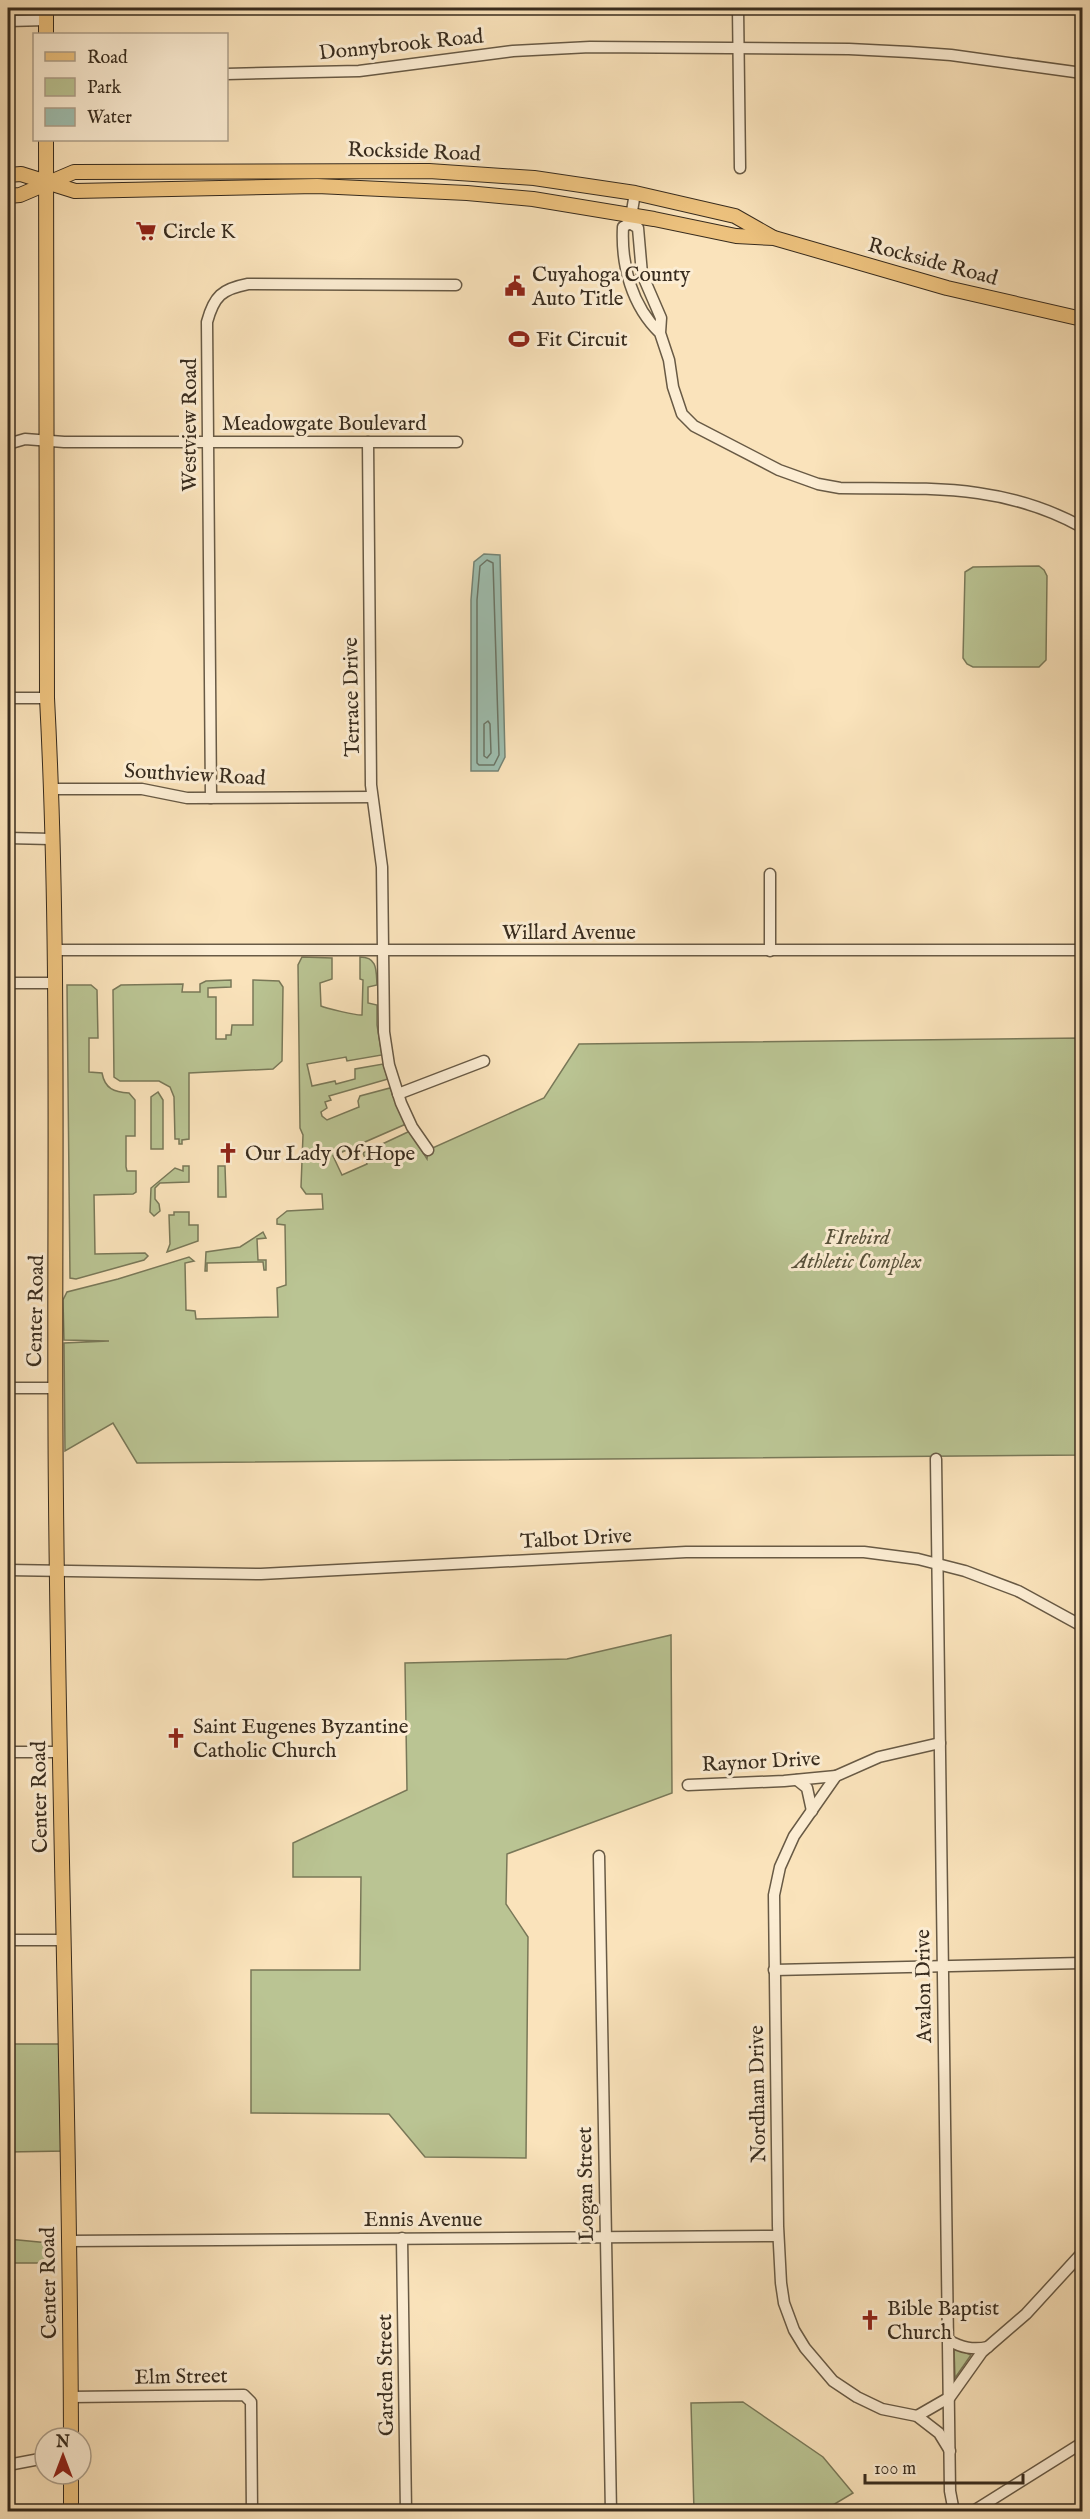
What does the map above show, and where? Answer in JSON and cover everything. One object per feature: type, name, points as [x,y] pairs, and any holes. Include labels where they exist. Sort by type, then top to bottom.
[{"type":"main road","points":[[46,14],[46,33]]},
{"type":"main road","name":"Center Road","points":[[46,141],[47,698],[52,789],[51,839],[55,950],[55,1388],[71,2426]]},
{"type":"main road","name":"Rockside Road","points":[[8,196],[20,195],[74,172],[429,171],[534,178],[635,193],[735,216],[774,238]]},
{"type":"main road","name":"Rockside Road","points":[[8,176],[21,174],[46,184],[75,191],[317,186],[467,193],[533,199],[631,219],[736,236],[774,238],[947,288],[1083,319]]},
{"type":"main road","points":[[71,2486],[71,2511]]},
{"type":"street","points":[[738,8],[740,168]]},
{"type":"street","points":[[8,21],[46,14]]},
{"type":"street","name":"Donnybrook Road","points":[[228,74],[359,70],[513,51],[590,47],[909,51],[1083,73]]},
{"type":"street","points":[[635,193],[631,219],[622,227],[626,272],[642,308],[660,333]]},
{"type":"street","points":[[631,219],[638,228],[642,274],[661,318],[660,333],[669,360],[673,387],[682,414],[694,426],[779,470],[818,484],[840,488],[978,491],[1034,506],[1083,526]]},
{"type":"street","name":"Westview Road","points":[[211,798],[207,322],[212,306],[219,295],[232,287],[248,284],[456,285]]},
{"type":"street","name":"Meadowgate Boulevard","points":[[8,444],[25,439],[64,442],[457,442]]},
{"type":"street","name":"Terrace Drive","points":[[368,442],[372,797],[382,867],[384,1032],[389,1065],[398,1094],[412,1126],[428,1150]]},
{"type":"street","points":[[8,698],[47,698]]},
{"type":"street","name":"Southview Road","points":[[52,789],[142,789],[187,798],[372,797]]},
{"type":"street","points":[[8,838],[51,839]]},
{"type":"street","points":[[770,874],[770,951]]},
{"type":"street","name":"Willard Avenue","points":[[55,950],[1083,950]]},
{"type":"street","points":[[8,983],[55,983]]},
{"type":"street","points":[[398,1094],[484,1061]]},
{"type":"street","points":[[8,1388],[55,1388]]},
{"type":"street","name":"Avalon Drive","points":[[936,1459],[941,1965],[950,2491],[954,2511]]},
{"type":"street","name":"Talbot Drive","points":[[8,1570],[261,1574],[686,1552],[864,1552],[937,1563],[1001,1584],[1083,1626]]},
{"type":"street","points":[[836,1776],[879,1757],[940,1743]]},
{"type":"street","points":[[8,1752],[59,1752]]},
{"type":"street","name":"Raynor Drive","points":[[688,1785],[836,1776]]},
{"type":"street","name":"Nordham Drive","points":[[836,1776],[794,1836],[780,1867],[774,1895],[778,2236],[784,2303],[794,2330],[805,2348],[833,2381],[857,2397],[882,2409],[917,2416],[939,2433],[950,2452]]},
{"type":"street","points":[[796,1780],[807,1788],[812,1811]]},
{"type":"street","name":"Logan Street","points":[[599,1856],[610,2511]]},
{"type":"street","points":[[8,1940],[62,1940]]},
{"type":"street","points":[[774,1970],[1083,1963]]},
{"type":"street","name":"Ennis Avenue","points":[[68,2241],[778,2236]]},
{"type":"street","name":"Garden Street","points":[[402,2238],[406,2511]]},
{"type":"street","points":[[917,2416],[950,2397],[972,2365],[988,2347],[1026,2314],[1083,2253]]},
{"type":"street","points":[[948,2340],[965,2348],[988,2347]]},
{"type":"street","name":"Elm Street","points":[[70,2397],[244,2395],[251,2402],[252,2511]]},
{"type":"street","points":[[972,2511],[988,2508],[1083,2443]]},
{"type":"street","points":[[8,2465],[33,2460]]},
{"type":"green space","points":[[1039,566],[1047,576],[1046,660],[1039,667],[973,667],[967,664],[963,658],[965,572],[973,567]]},
{"type":"green space","name":"FIrebird Athletic Complex","points":[[302,957],[332,958],[332,979],[320,983],[321,1006],[354,1014],[362,1015],[363,980],[360,979],[360,957],[370,959],[376,970],[377,985],[368,987],[368,1003],[377,1005],[377,1025],[382,1055],[347,1061],[346,1057],[307,1064],[312,1086],[335,1081],[336,1084],[355,1079],[355,1069],[383,1064],[388,1079],[329,1096],[331,1100],[325,1102],[327,1108],[321,1112],[322,1116],[327,1120],[359,1107],[360,1096],[390,1088],[406,1124],[333,1156],[342,1175],[367,1164],[363,1153],[410,1131],[427,1159],[428,1150],[544,1098],[579,1044],[1082,1038],[1082,1455],[137,1463],[113,1423],[65,1451],[64,1343],[109,1341],[64,1340],[63,1300],[67,1292],[189,1257],[194,1261],[185,1263],[186,1310],[195,1311],[196,1319],[278,1317],[277,1288],[286,1285],[285,1225],[277,1224],[277,1219],[287,1211],[323,1209],[322,1194],[306,1194],[301,1187],[303,1135],[300,1128],[298,965]]},
{"type":"green space","points":[[231,980],[231,987],[208,988],[208,997],[216,997],[216,1039],[226,1039],[226,1035],[231,1035],[232,1025],[253,1025],[253,980],[279,981],[283,987],[282,1061],[273,1069],[189,1073],[189,1139],[182,1140],[182,1144],[179,1144],[179,1139],[175,1139],[174,1097],[170,1087],[159,1081],[120,1081],[114,1077],[113,990],[121,985],[183,984],[182,992],[200,992],[200,984],[206,981]]},
{"type":"green space","points":[[67,985],[91,985],[97,990],[98,1038],[89,1038],[89,1072],[102,1073],[108,1086],[119,1092],[129,1093],[135,1100],[135,1136],[126,1136],[126,1167],[127,1171],[136,1171],[136,1192],[94,1195],[95,1254],[145,1253],[148,1256],[144,1260],[76,1279],[70,1278]]},
{"type":"green space","points":[[158,1092],[163,1100],[163,1149],[151,1149],[151,1097]]},
{"type":"green space","points":[[183,1166],[189,1166],[189,1182],[160,1183],[155,1188],[155,1199],[160,1211],[154,1216],[150,1212],[151,1188],[175,1168],[183,1171]]},
{"type":"green space","points":[[218,1166],[225,1166],[226,1197],[218,1197]]},
{"type":"green space","points":[[174,1212],[189,1212],[189,1225],[198,1225],[198,1241],[167,1252],[170,1244],[169,1215],[174,1215]]},
{"type":"green space","points":[[263,1232],[266,1238],[257,1239],[258,1260],[266,1260],[266,1270],[264,1270],[263,1262],[259,1262],[207,1263],[207,1271],[205,1271],[206,1252],[240,1247]]},
{"type":"green space","points":[[671,1635],[672,1793],[507,1854],[506,1904],[528,1937],[526,2158],[425,2157],[389,2114],[251,2113],[251,1970],[360,1970],[361,1877],[293,1877],[293,1843],[407,1790],[405,1663],[567,1659]]},
{"type":"green space","points":[[8,2044],[64,2044],[66,2151],[8,2152]]},
{"type":"green space","points":[[8,2239],[49,2243],[50,2263],[8,2263]]},
{"type":"green space","points":[[954,2349],[971,2355],[955,2378]]},
{"type":"green space","points":[[743,2402],[823,2457],[853,2493],[823,2511],[694,2511],[691,2403]]},
{"type":"water","points":[[484,554],[500,555],[505,757],[498,771],[471,771],[471,600],[474,562]]},
{"type":"place","name":"Circle K","points":[[146,231]]},
{"type":"place","name":"Cuyahoga County Auto Title","points":[[515,286]]},
{"type":"place","name":"Fit Circuit","points":[[519,339]]},
{"type":"place","name":"Our Lady Of Hope","points":[[228,1153]]},
{"type":"place","name":"Saint Eugenes Byzantine Catholic Church","points":[[176,1738]]},
{"type":"place","name":"Bible Baptist Church","points":[[870,2320]]}]
